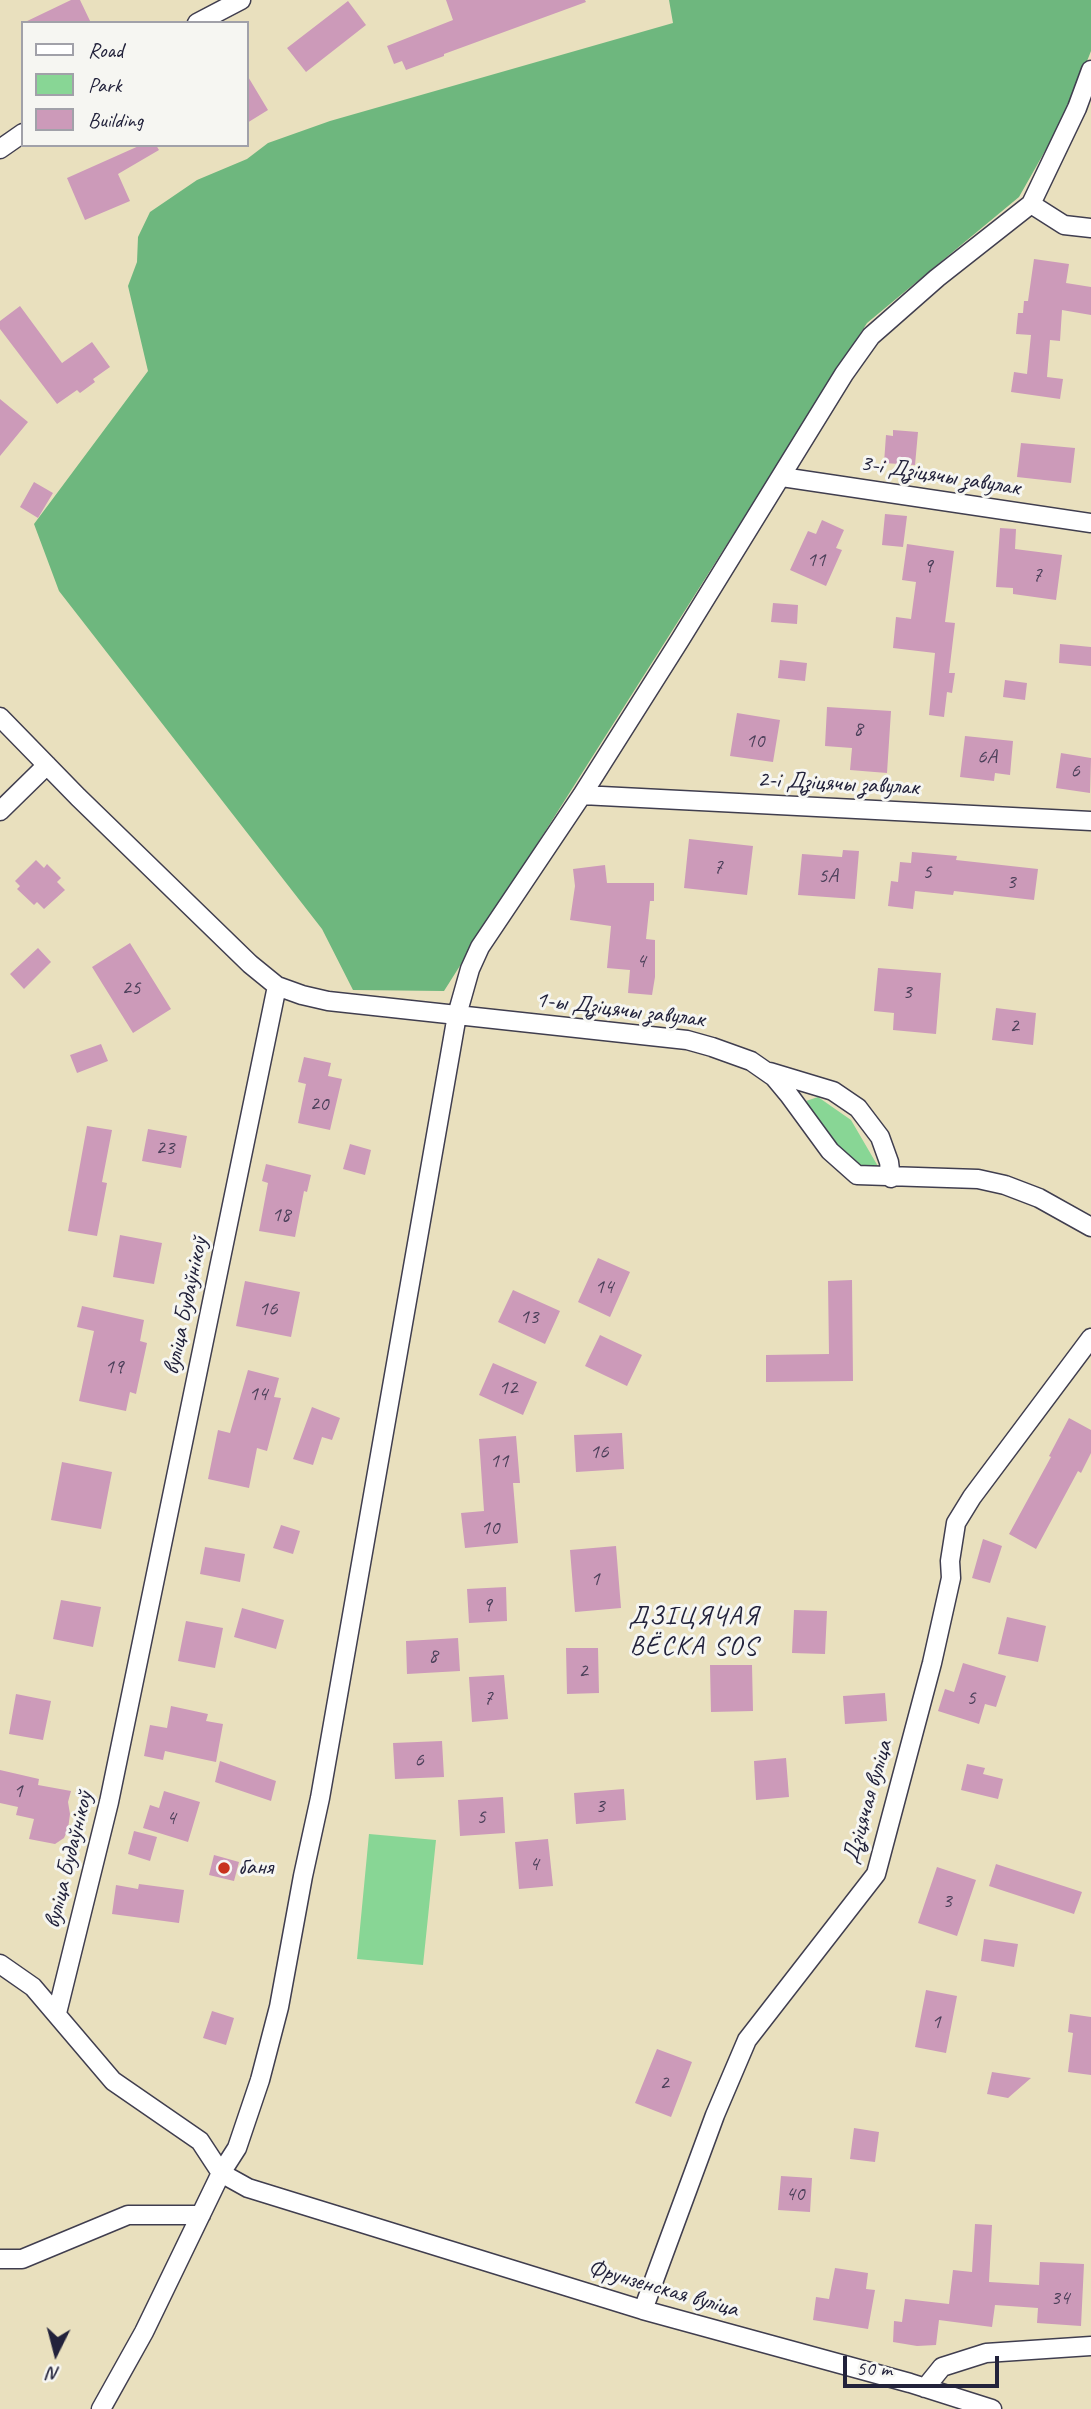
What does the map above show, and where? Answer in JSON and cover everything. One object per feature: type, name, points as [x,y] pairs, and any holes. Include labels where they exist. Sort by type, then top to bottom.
[{"type":"street","points":[[201,21],[241,0]]},
{"type":"street","points":[[101,2409],[144,2332],[221,2173],[237,2148],[260,2080],[279,2007],[320,1798],[457,1015],[470,969],[480,947],[582,795],[844,374],[871,336],[937,278],[1031,204],[1077,108],[1091,70]]},
{"type":"street","points":[[0,149],[21,134]]},
{"type":"street","points":[[1031,204],[1064,225],[1091,228]]},
{"type":"street","name":"3-і Дзіцячы завулак","points":[[782,477],[1091,523]]},
{"type":"street","points":[[0,717],[250,964],[277,986]]},
{"type":"street","points":[[0,811],[47,765]]},
{"type":"street","name":"2-і Дзіцячы завулак","points":[[582,795],[1091,821]]},
{"type":"street","name":"1-ы Дзіцячы завулак","points":[[277,986],[328,1001],[687,1040],[751,1061],[774,1077],[830,1152],[857,1175],[978,1179],[1005,1185],[1039,1198],[1091,1227]]},
{"type":"street","name":"вуліца Будаўнікоў","points":[[57,2013],[109,1802],[277,986]]},
{"type":"street","points":[[763,1069],[832,1091],[858,1108],[880,1137],[889,1162],[891,1178]]},
{"type":"street","name":"Дзіцячая вуліца","points":[[643,2310],[715,2115],[747,2040],[876,1874],[932,1663],[951,1578],[950,1560],[956,1522],[1091,1338]]},
{"type":"street","points":[[0,1964],[33,1987],[113,2081],[200,2141],[221,2173]]},
{"type":"street","name":"Фрунзенская вуліца","points":[[221,2173],[248,2188],[274,2197],[643,2310],[992,2409]]},
{"type":"street","points":[[0,2259],[22,2259],[128,2215],[201,2215]]},
{"type":"street","points":[[925,2388],[942,2367],[986,2353],[1091,2346]]},
{"type":"green space","points":[[669,0],[1091,0],[1091,51],[1067,112],[1019,197],[867,323],[444,991],[353,990],[322,929],[59,591],[34,524],[148,371],[128,286],[137,262],[138,237],[150,212],[197,180],[247,159],[268,143],[330,121],[673,23]]},
{"type":"green space","points":[[818,1097],[851,1120],[879,1168],[851,1161],[831,1140],[806,1101]]},
{"type":"green space","points":[[369,1834],[436,1840],[423,1965],[357,1959]]},
{"type":"building","points":[[71,0],[80,0],[90,21],[27,21]]},
{"type":"building","points":[[446,0],[586,2],[406,70],[402,61],[394,64],[387,46],[453,20]]},
{"type":"building","points":[[348,1],[366,25],[306,72],[287,48]]},
{"type":"building","points":[[248,77],[268,110],[248,122]]},
{"type":"building","points":[[137,147],[157,147],[159,150],[118,174],[130,201],[85,220],[67,178]]},
{"type":"building","points":[[1034,259],[1069,264],[1066,283],[1091,287],[1091,315],[1062,310],[1060,341],[1050,340],[1047,377],[1063,379],[1060,399],[1011,392],[1014,372],[1027,374],[1031,335],[1016,334],[1018,313],[1023,313],[1024,301],[1028,301]]},
{"type":"building","points":[[20,306],[62,363],[92,342],[110,367],[80,393],[77,390],[57,404],[0,329],[0,321]]},
{"type":"building","points":[[0,399],[28,422],[0,456]]},
{"type":"building","points":[[893,430],[918,432],[915,465],[884,463],[886,435],[893,436]]},
{"type":"building","points":[[1021,443],[1075,448],[1071,483],[1017,477]]},
{"type":"building","points":[[34,482],[53,493],[38,518],[20,507]]},
{"type":"building","points":[[885,514],[907,516],[903,547],[882,545]]},
{"type":"building","points":[[822,520],[844,530],[836,548],[842,550],[826,586],[790,570],[808,531],[816,534]]},
{"type":"building","points":[[1000,528],[1016,529],[1015,549],[1062,555],[1056,600],[1013,594],[1013,588],[996,587]]},
{"type":"building","points":[[907,544],[954,551],[945,622],[955,623],[949,673],[955,673],[952,693],[947,692],[944,717],[929,715],[935,653],[893,648],[896,617],[911,619],[916,582],[902,580]]},
{"type":"building","points":[[773,603],[798,605],[797,624],[771,622]]},
{"type":"building","points":[[1060,644],[1091,647],[1091,666],[1059,663]]},
{"type":"building","points":[[780,660],[807,663],[805,681],[778,678]]},
{"type":"building","points":[[1005,680],[1027,683],[1025,700],[1003,697]]},
{"type":"building","points":[[827,707],[891,711],[887,773],[850,770],[852,748],[825,746]]},
{"type":"building","points":[[737,713],[780,720],[773,762],[730,756]]},
{"type":"building","points":[[965,736],[1013,741],[1010,775],[995,773],[994,781],[960,777]]},
{"type":"building","points":[[1061,753],[1091,758],[1090,793],[1056,788]]},
{"type":"building","points":[[689,839],[753,846],[747,895],[684,888]]},
{"type":"building","points":[[843,850],[859,851],[855,899],[798,895],[802,854],[842,857]]},
{"type":"building","points":[[912,852],[1038,869],[1034,900],[954,891],[953,895],[915,891],[913,909],[888,906],[891,881],[898,882],[900,862],[911,863]]},
{"type":"building","points":[[36,860],[44,868],[47,864],[61,878],[57,882],[65,890],[44,909],[37,902],[34,905],[17,889],[20,886],[15,881]]},
{"type":"building","points":[[605,865],[607,883],[654,883],[654,901],[650,901],[646,939],[655,940],[652,995],[628,993],[630,970],[607,968],[611,926],[570,920],[575,886],[573,869]]},
{"type":"building","points":[[130,943],[171,1009],[133,1033],[92,967]]},
{"type":"building","points":[[38,948],[51,962],[24,989],[10,974]]},
{"type":"building","points":[[878,968],[941,973],[936,1034],[893,1030],[894,1013],[874,1011]]},
{"type":"building","points":[[996,1008],[1036,1013],[1033,1045],[992,1040]]},
{"type":"building","points":[[101,1044],[108,1061],[77,1073],[70,1055]]},
{"type":"building","points":[[304,1057],[331,1063],[328,1076],[342,1079],[330,1130],[298,1123],[306,1084],[298,1082]]},
{"type":"building","points":[[87,1126],[112,1130],[102,1182],[107,1183],[97,1236],[68,1231]]},
{"type":"building","points":[[148,1129],[187,1136],[181,1168],[142,1161]]},
{"type":"building","points":[[350,1144],[371,1150],[365,1175],[343,1169]]},
{"type":"building","points":[[266,1164],[311,1175],[307,1192],[304,1191],[295,1237],[259,1231],[268,1183],[262,1181]]},
{"type":"building","points":[[120,1235],[162,1243],[154,1284],[113,1277]]},
{"type":"building","points":[[598,1258],[630,1272],[610,1317],[578,1302]]},
{"type":"building","points":[[852,1280],[853,1381],[766,1382],[766,1355],[829,1354],[828,1281]]},
{"type":"building","points":[[245,1281],[300,1292],[291,1337],[236,1326]]},
{"type":"building","points":[[513,1290],[560,1311],[545,1344],[498,1322]]},
{"type":"building","points":[[82,1306],[144,1320],[140,1341],[147,1343],[136,1394],[130,1392],[126,1411],[79,1401],[94,1331],[77,1327]]},
{"type":"building","points":[[600,1335],[642,1355],[627,1386],[585,1366]]},
{"type":"building","points":[[493,1363],[537,1382],[523,1415],[479,1395]]},
{"type":"building","points":[[248,1370],[279,1378],[274,1397],[281,1398],[267,1451],[257,1448],[249,1488],[208,1479],[218,1430],[230,1433]]},
{"type":"building","points":[[312,1407],[340,1418],[332,1440],[322,1437],[313,1465],[293,1459]]},
{"type":"building","points":[[1069,1418],[1091,1430],[1091,1453],[1081,1473],[1078,1471],[1036,1549],[1009,1534]]},
{"type":"building","points":[[622,1433],[624,1469],[576,1472],[574,1435]]},
{"type":"building","points":[[516,1436],[520,1483],[513,1483],[518,1543],[465,1548],[461,1513],[484,1511],[479,1439]]},
{"type":"building","points":[[62,1462],[112,1472],[101,1529],[51,1520]]},
{"type":"building","points":[[281,1525],[300,1531],[293,1554],[273,1548]]},
{"type":"building","points":[[983,1539],[1002,1546],[990,1583],[972,1578]]},
{"type":"building","points":[[616,1546],[621,1608],[575,1612],[570,1550]]},
{"type":"building","points":[[205,1547],[245,1554],[240,1582],[200,1574]]},
{"type":"building","points":[[506,1587],[507,1621],[469,1623],[467,1589]]},
{"type":"building","points":[[61,1600],[101,1607],[93,1647],[53,1639]]},
{"type":"building","points":[[242,1608],[284,1620],[276,1649],[234,1637]]},
{"type":"building","points":[[794,1610],[827,1611],[825,1654],[792,1653]]},
{"type":"building","points":[[1007,1617],[1046,1626],[1038,1662],[998,1654]]},
{"type":"building","points":[[186,1621],[223,1628],[215,1668],[178,1661]]},
{"type":"building","points":[[458,1638],[460,1671],[407,1674],[406,1641]]},
{"type":"building","points":[[566,1648],[598,1648],[599,1693],[567,1694]]},
{"type":"building","points":[[963,1663],[1006,1676],[996,1707],[985,1704],[979,1724],[938,1711],[945,1689],[954,1692]]},
{"type":"building","points":[[710,1665],[752,1665],[753,1711],[711,1712]]},
{"type":"building","points":[[504,1675],[508,1719],[472,1722],[469,1677]]},
{"type":"building","points":[[885,1693],[887,1721],[845,1724],[843,1696]]},
{"type":"building","points":[[16,1694],[51,1701],[43,1740],[9,1734]]},
{"type":"building","points":[[171,1706],[208,1714],[206,1721],[223,1724],[216,1762],[165,1751],[163,1760],[144,1756],[150,1725],[167,1728]]},
{"type":"building","points":[[442,1741],[444,1777],[395,1779],[393,1743]]},
{"type":"building","points":[[786,1758],[789,1797],[756,1800],[754,1761]]},
{"type":"building","points":[[220,1761],[276,1781],[271,1801],[215,1782]]},
{"type":"building","points":[[967,1764],[985,1768],[983,1774],[1003,1779],[998,1799],[961,1790]]},
{"type":"building","points":[[0,1770],[39,1779],[38,1785],[71,1791],[68,1802],[68,1829],[64,1838],[55,1844],[29,1839],[34,1819],[16,1815],[18,1807],[0,1803]]},
{"type":"building","points":[[624,1789],[626,1820],[576,1824],[574,1793]]},
{"type":"building","points":[[164,1791],[200,1802],[188,1842],[143,1828],[150,1805],[159,1808]]},
{"type":"building","points":[[503,1797],[505,1833],[460,1836],[458,1800]]},
{"type":"building","points":[[134,1831],[157,1837],[150,1861],[128,1854]]},
{"type":"building","points":[[548,1839],[553,1886],[519,1889],[515,1842]]},
{"type":"building","name":"баня","points":[[214,1855],[239,1862],[234,1881],[209,1875]]},
{"type":"building","points":[[996,1864],[1082,1892],[1074,1914],[989,1886]]},
{"type":"building","points":[[937,1867],[976,1880],[957,1936],[918,1923]]},
{"type":"building","points":[[139,1884],[184,1890],[179,1923],[112,1914],[116,1885],[138,1889]]},
{"type":"building","points":[[984,1939],[1018,1944],[1014,1967],[981,1961]]},
{"type":"building","points":[[926,1990],[957,1996],[946,2053],[915,2047]]},
{"type":"building","points":[[212,2011],[234,2018],[226,2045],[203,2038]]},
{"type":"building","points":[[1070,2014],[1091,2017],[1091,2075],[1068,2072],[1073,2033],[1068,2032]]},
{"type":"building","points":[[657,2049],[692,2062],[671,2117],[635,2103]]},
{"type":"building","points":[[992,2072],[1031,2078],[1008,2098],[987,2094]]},
{"type":"building","points":[[854,2128],[879,2132],[875,2162],[850,2159]]},
{"type":"building","points":[[781,2176],[812,2178],[810,2212],[778,2210]]},
{"type":"building","points":[[975,2224],[992,2225],[989,2282],[1039,2285],[1040,2262],[1084,2264],[1081,2326],[1037,2323],[1038,2308],[995,2305],[992,2327],[939,2320],[936,2345],[917,2346],[893,2342],[894,2321],[902,2322],[905,2299],[949,2304],[953,2270],[972,2272]]},
{"type":"building","points":[[835,2268],[868,2273],[866,2289],[875,2290],[868,2329],[813,2320],[816,2297],[829,2299]]},
{"type":"place","name":"баня","points":[[224,1868]]},
{"type":"district","name":"ДЗІЦЯЧАЯ ВЁСКА SOS","points":[[694,1632]]}]
